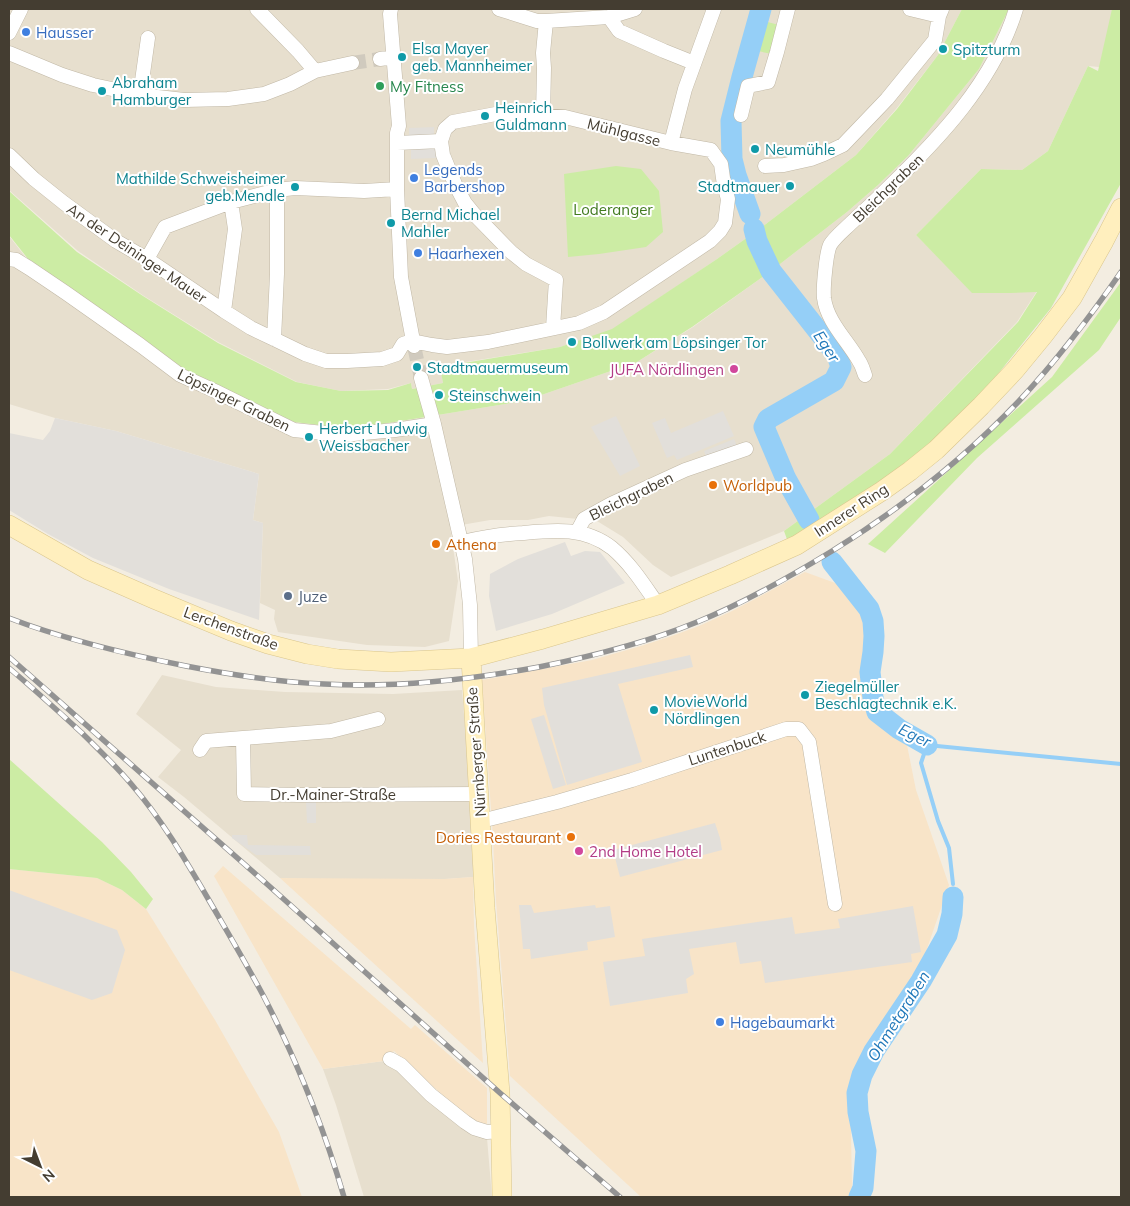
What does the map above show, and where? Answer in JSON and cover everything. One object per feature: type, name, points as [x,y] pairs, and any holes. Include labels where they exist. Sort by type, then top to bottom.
[{"type":"main road","name":"Innerer Ring","points":[[471,658],[658,605],[797,545],[882,491],[936,450],[1015,370],[1072,298],[1121,208]]},
{"type":"main road","name":"Lerchenstraße","points":[[9,525],[88,570],[231,631],[268,644],[307,654],[338,659],[390,662],[471,658]]},
{"type":"main road","name":"Nürnberger Straße","points":[[471,658],[485,908],[500,1093],[502,1197]]},
{"type":"street","points":[[9,33],[21,9]]},
{"type":"street","points":[[256,9],[315,71]]},
{"type":"street","points":[[391,9],[387,58],[399,126],[397,133],[396,189],[401,277],[413,344],[447,347],[488,342],[553,328],[556,280],[526,264],[511,252],[474,214],[465,203],[455,184],[443,155],[441,140],[397,143]]},
{"type":"street","points":[[499,9],[537,21],[609,17],[635,9]]},
{"type":"street","points":[[671,143],[685,89],[714,9]]},
{"type":"street","points":[[741,115],[748,86],[768,82],[788,9]]},
{"type":"street","points":[[765,166],[784,165],[812,159],[844,145],[887,99],[936,40],[941,12],[910,9]]},
{"type":"street","name":"Bleichgraben","points":[[864,375],[860,362],[827,310],[824,298],[824,277],[830,246],[839,234],[881,196],[927,150],[954,118],[985,76],[1002,46],[1016,9]]},
{"type":"street","points":[[609,17],[619,31],[694,62]]},
{"type":"street","points":[[543,115],[543,52],[546,21]]},
{"type":"street","points":[[140,95],[148,38]]},
{"type":"street","points":[[9,53],[62,75],[93,85],[140,95],[184,100],[228,99],[264,94],[290,84],[315,71],[352,63]]},
{"type":"street","name":"Mühlgasse","points":[[441,140],[445,129],[453,122],[501,113],[543,115],[565,117],[671,143],[711,150],[721,164],[728,199],[727,215],[720,231],[710,241],[604,312],[579,322],[553,328]]},
{"type":"street","name":"An der Deininger Mauer","points":[[9,155],[34,179],[64,203],[116,240],[252,328],[306,354],[326,361],[347,362],[382,359],[397,354],[403,344],[413,344]]},
{"type":"street","points":[[147,259],[165,226],[231,202],[277,190],[295,188],[364,191],[396,189]]},
{"type":"street","points":[[274,339],[277,274],[277,190]]},
{"type":"street","points":[[224,311],[235,229],[231,202]]},
{"type":"street","name":"Löpsinger Graben","points":[[9,259],[16,260],[66,293],[180,375],[294,430],[343,435],[434,424]]},
{"type":"street","name":"Nürnberger Straße","points":[[421,378],[466,558],[470,605],[471,658]]},
{"type":"street","name":"Bleichgraben","points":[[462,542],[491,536],[552,530],[577,532],[584,519],[611,504],[685,470],[746,449]]},
{"type":"street","points":[[577,532],[592,536],[612,549],[634,571],[658,605]]},
{"type":"street","points":[[200,750],[206,741],[331,732],[378,719]]},
{"type":"street","name":"Luntenbuck","points":[[481,821],[608,787],[786,729],[799,729],[809,742],[835,904]]},
{"type":"street","name":"Dr.-Mainer-Straße","points":[[243,738],[244,794],[301,796],[478,794]]},
{"type":"street","points":[[390,1059],[401,1065],[431,1095],[469,1125],[487,1132],[501,1131]]},
{"type":"shaded area","points":[[9,9],[962,9],[938,55],[896,109],[856,155],[762,227],[612,330],[560,347],[440,366],[443,383],[412,389],[411,383],[388,389],[341,391],[297,382],[218,342],[144,296],[78,251],[9,190]]},
{"type":"shaded area","points":[[1009,9],[1121,9],[1121,69],[1088,66],[1048,151],[1022,170],[981,169],[916,235],[972,292],[1037,291],[1017,322],[890,454],[784,531],[671,577],[653,565],[623,537],[597,521],[549,516],[528,520],[490,520],[450,527],[458,581],[449,641],[425,647],[367,645],[278,632],[274,619],[275,610],[260,603],[263,523],[253,520],[259,474],[116,431],[55,418],[9,404],[9,236],[34,268],[171,368],[294,422],[343,429],[524,401],[637,362],[693,327],[771,271],[847,212],[878,185],[908,156],[979,69]]},
{"type":"shaded area","points":[[434,127],[434,137],[409,139],[409,128]]},
{"type":"shaded area","points":[[436,147],[436,158],[411,159],[411,148]]},
{"type":"shaded area","points":[[723,411],[734,436],[677,460],[674,455],[667,458],[652,423],[665,418],[671,433]]},
{"type":"shaded area","points":[[616,416],[640,466],[620,476],[591,427]]},
{"type":"shaded area","points":[[55,418],[116,431],[259,474],[253,520],[263,523],[259,620],[169,589],[93,558],[9,510],[9,433],[43,440],[50,431]]},
{"type":"shaded area","points":[[734,439],[737,446],[707,459],[704,451]]},
{"type":"shaded area","points":[[565,542],[571,556],[585,551],[600,552],[625,583],[552,614],[496,631],[489,596],[490,574],[518,559]]},
{"type":"shaded area","points":[[805,572],[846,587],[868,627],[874,721],[906,740],[916,790],[949,885],[922,963],[850,1078],[852,1187],[848,1197],[641,1197],[510,1076],[496,901],[482,680],[592,660],[669,637],[730,612]]},
{"type":"shaded area","points":[[690,655],[693,667],[618,684],[642,762],[567,785],[544,705],[542,688]]},
{"type":"shaded area","points":[[162,675],[216,687],[285,692],[393,694],[462,690],[473,822],[473,877],[334,880],[280,878],[158,777],[181,750],[136,714]]},
{"type":"shaded area","points":[[544,715],[566,785],[553,789],[531,719]]},
{"type":"shaded area","points":[[306,801],[316,801],[316,823],[307,823]]},
{"type":"shaded area","points":[[715,823],[722,850],[620,877],[613,850]]},
{"type":"shaded area","points":[[232,835],[247,835],[248,845],[310,846],[311,855],[256,855],[232,838]]},
{"type":"shaded area","points":[[223,866],[411,1029],[415,1025],[487,1088],[487,1124],[470,1120],[394,1051],[384,1061],[323,1069],[214,876]]},
{"type":"shaded area","points":[[9,869],[97,878],[122,890],[146,909],[215,1020],[279,1132],[302,1197],[9,1197]]},
{"type":"shaded area","points":[[473,877],[474,926],[483,1063],[280,878],[445,879]]},
{"type":"shaded area","points":[[9,890],[117,930],[125,950],[112,993],[92,1000],[9,970]]},
{"type":"shaded area","points":[[519,905],[531,905],[534,913],[595,905],[596,908],[610,906],[615,937],[587,942],[588,950],[531,959],[530,949],[523,949]]},
{"type":"shaded area","points":[[913,906],[921,952],[911,954],[912,962],[765,983],[761,961],[740,964],[736,942],[689,949],[694,974],[686,979],[688,993],[610,1006],[603,962],[645,956],[642,939],[792,917],[795,934],[840,928],[838,919]]},
{"type":"shaded area","points":[[384,1061],[487,1138],[492,1197],[364,1197],[323,1069]]},
{"type":"green space","points":[[962,9],[1009,9],[979,69],[908,156],[878,185],[847,212],[771,271],[692,327],[637,362],[524,401],[376,425],[343,428],[294,422],[173,364],[36,269],[9,235],[9,191],[77,252],[143,296],[218,343],[296,382],[341,391],[388,390],[411,383],[412,389],[443,383],[440,367],[560,347],[612,329],[762,227],[856,155],[897,109],[938,55]]},
{"type":"green space","points":[[1112,9],[1121,9],[1121,183],[1051,308],[973,405],[916,457],[788,542],[784,531],[890,454],[1018,322],[1037,292],[972,293],[916,235],[981,169],[1022,170],[1048,151],[1088,66],[1098,71]]},
{"type":"green space","points":[[760,20],[779,25],[772,54],[753,50]]},
{"type":"green space","name":"Loderanger","points":[[616,166],[641,169],[659,191],[663,232],[646,247],[568,257],[564,174]]},
{"type":"green space","points":[[1121,282],[1121,317],[1099,350],[977,458],[885,553],[868,544],[1052,377]]},
{"type":"green space","points":[[9,759],[102,842],[131,872],[153,899],[146,909],[122,890],[97,878],[9,869]]},
{"type":"waterway","name":"Eger","points":[[750,214],[732,159],[731,121],[761,9]]},
{"type":"waterway","points":[[749,49],[757,46],[762,26],[758,19]]},
{"type":"waterway","name":"Eger","points":[[754,229],[757,241],[771,271],[837,355],[841,367],[834,381],[768,419],[764,427],[786,479],[809,520]]},
{"type":"waterway","name":"Eger","points":[[832,562],[869,609],[873,621],[874,636],[870,672],[873,698],[877,712],[899,729],[927,745]]},
{"type":"waterway","name":"Eger","points":[[953,884],[949,848],[938,821],[921,763],[927,745],[1121,764]]},
{"type":"waterway","name":"Ohmetgraben","points":[[859,1197],[863,1188],[866,1151],[858,1112],[857,1093],[862,1075],[874,1051],[921,981],[947,935],[952,914],[953,897]]},
{"type":"tunnel","points":[[352,63],[380,59]]},
{"type":"tunnel","points":[[414,346],[421,378]]},
{"type":"railway","points":[[9,618],[74,640],[164,661],[255,678],[324,684],[405,684],[486,676],[559,663],[639,643],[678,630],[766,590],[832,551],[907,500],[954,463],[1019,401],[1073,338],[1121,272]]},
{"type":"railway","points":[[9,657],[500,1093],[620,1197]]},
{"type":"railway","points":[[9,668],[82,733],[114,765],[154,813],[174,842],[244,961],[276,1021],[299,1070],[319,1120],[344,1197]]},
{"type":"place","name":"Hausser","points":[[26,32]]},
{"type":"place","name":"Spitzturm","points":[[943,49]]},
{"type":"place","name":"Elsa Mayer geb. Mannheimer","points":[[402,57]]},
{"type":"place","name":"My Fitness","points":[[380,86]]},
{"type":"place","name":"Abraham Hamburger","points":[[102,91]]},
{"type":"place","name":"Heinrich Guldmann","points":[[485,116]]},
{"type":"place","name":"Neumühle","points":[[755,149]]},
{"type":"place","name":"Legends Barbershop","points":[[414,178]]},
{"type":"place","name":"Stadtmauer","points":[[790,186]]},
{"type":"place","name":"Mathilde Schweisheimer geb.Mendle","points":[[295,187]]},
{"type":"place","name":"Bernd Michael Mahler","points":[[391,223]]},
{"type":"place","name":"Haarhexen","points":[[418,253]]},
{"type":"place","name":"Bollwerk am Löpsinger Tor","points":[[572,342]]},
{"type":"place","name":"Stadtmauermuseum","points":[[417,367]]},
{"type":"place","name":"JUFA Nördlingen","points":[[734,369]]},
{"type":"place","name":"Steinschwein","points":[[439,395]]},
{"type":"place","name":"Herbert Ludwig Weissbacher","points":[[309,437]]},
{"type":"place","name":"Worldpub","points":[[713,485]]},
{"type":"place","name":"Athena","points":[[436,544]]},
{"type":"place","name":"Juze","points":[[288,596]]},
{"type":"place","name":"Ziegelmüller Beschlagtechnik e.K.","points":[[805,695]]},
{"type":"place","name":"MovieWorld Nördlingen","points":[[654,710]]},
{"type":"place","name":"Dories Restaurant","points":[[571,837]]},
{"type":"place","name":"2nd Home Hotel","points":[[579,851]]},
{"type":"place","name":"Hagebaumarkt","points":[[720,1022]]}]
